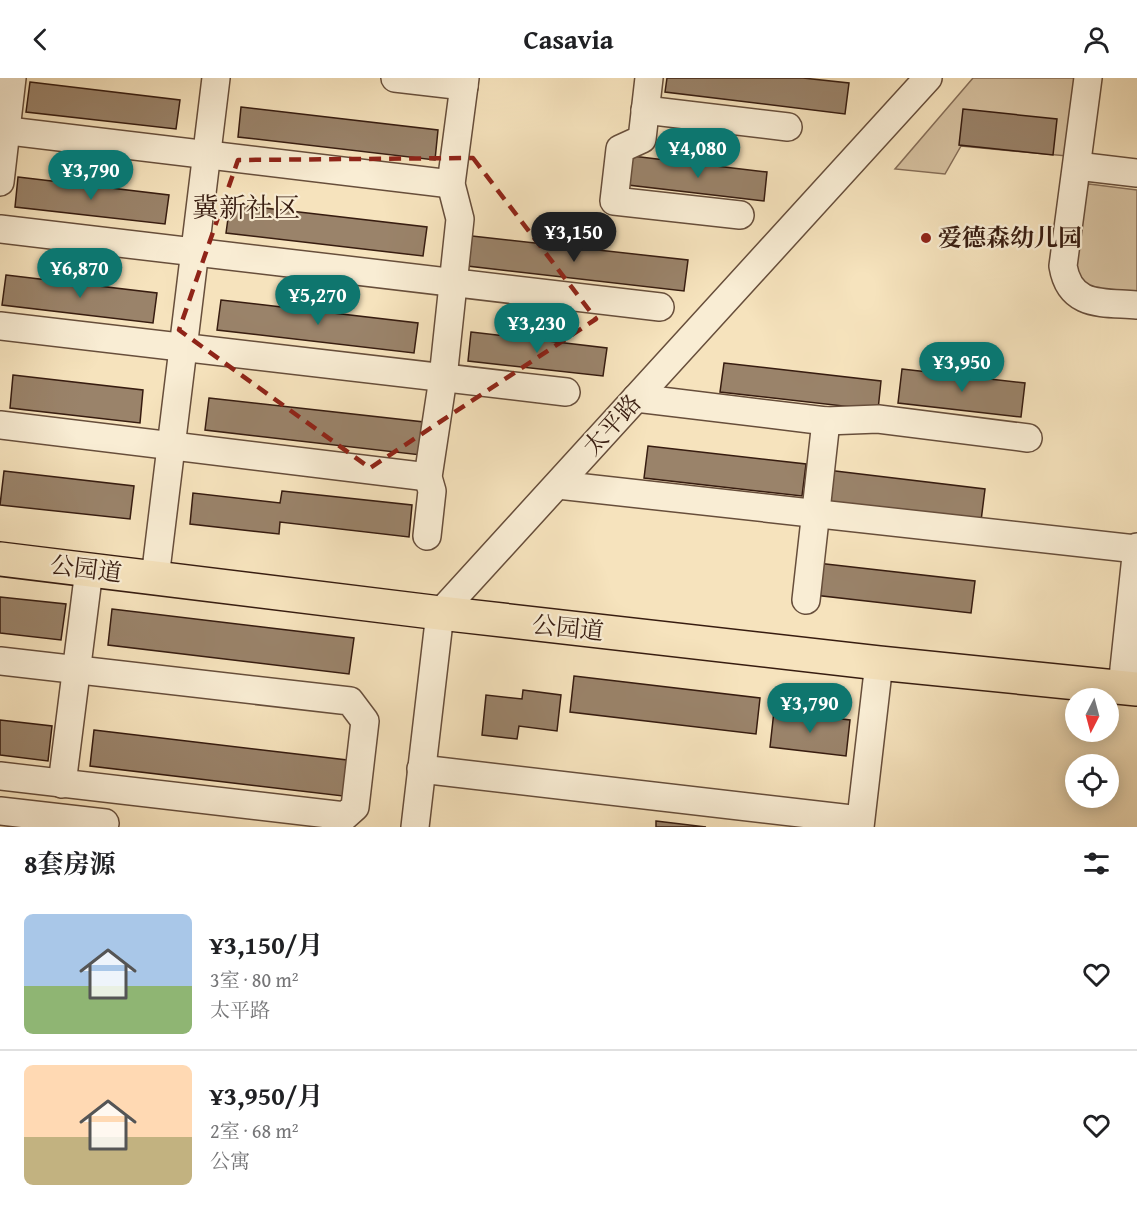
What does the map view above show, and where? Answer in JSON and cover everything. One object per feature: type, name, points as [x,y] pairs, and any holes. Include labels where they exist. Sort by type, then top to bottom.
[{"type":"main road","name":"公园道","points":[[0,559],[441,613],[879,663],[1129,688]]},
{"type":"street","points":[[0,182],[3,130],[12,78]]},
{"type":"street","points":[[155,578],[216,78]]},
{"type":"street","points":[[396,78],[464,82],[451,184],[460,219],[443,378],[428,477],[432,491],[427,536]]},
{"type":"street","points":[[649,78],[642,139],[620,149],[614,201],[740,215]]},
{"type":"street","name":"太平路","points":[[441,613],[928,78]]},
{"type":"street","points":[[1089,78],[1063,267],[1065,280],[1072,291],[1087,300],[1137,305]]},
{"type":"street","points":[[645,110],[788,127]]},
{"type":"street","points":[[3,130],[451,184]]},
{"type":"street","points":[[1077,165],[1137,173]]},
{"type":"street","points":[[0,229],[660,307]]},
{"type":"street","points":[[0,326],[566,392]]},
{"type":"street","points":[[636,398],[826,422],[878,419],[1028,438]]},
{"type":"street","points":[[806,600],[826,422]]},
{"type":"street","points":[[0,425],[428,477]]},
{"type":"street","points":[[558,485],[1137,548],[1129,688]]},
{"type":"street","points":[[62,783],[89,570]]},
{"type":"street","points":[[415,827],[441,613]]},
{"type":"street","points":[[0,661],[350,701],[365,721],[355,807],[345,816],[0,776]]},
{"type":"street","points":[[421,769],[860,824],[879,663]]},
{"type":"street","points":[[0,811],[105,823]]},
{"type":"highlighted area","points":[[473,158],[596,319],[370,468],[179,330],[238,160]]},
{"type":"shaded area","points":[[973,78],[1076,78],[1067,156],[961,146],[945,174],[895,169]]},
{"type":"shaded area","points":[[1089,184],[1137,190],[1137,297],[1083,290],[1072,276],[1083,193]]},
{"type":"building","points":[[667,78],[803,78],[849,83],[845,114],[665,92]]},
{"type":"building","points":[[30,82],[180,100],[176,129],[26,112]]},
{"type":"building","points":[[241,107],[438,130],[435,160],[238,137]]},
{"type":"building","points":[[963,109],[1057,119],[1053,155],[959,145]]},
{"type":"building","points":[[632,156],[767,172],[764,201],[628,185]]},
{"type":"building","points":[[18,177],[169,195],[165,224],[15,207]]},
{"type":"building","points":[[230,204],[427,227],[423,256],[226,233]]},
{"type":"building","points":[[463,235],[688,260],[684,291],[459,265]]},
{"type":"building","points":[[6,275],[157,293],[153,323],[2,305]]},
{"type":"building","points":[[221,300],[418,323],[414,353],[217,330]]},
{"type":"building","points":[[471,332],[607,348],[603,376],[468,361]]},
{"type":"building","points":[[724,363],[881,381],[878,410],[720,392]]},
{"type":"building","points":[[902,369],[1025,383],[1021,417],[898,403]]},
{"type":"building","points":[[13,375],[143,390],[140,423],[10,408]]},
{"type":"building","points":[[209,398],[424,422],[421,455],[205,430]]},
{"type":"building","points":[[648,446],[806,464],[802,496],[644,478]]},
{"type":"building","points":[[827,470],[985,489],[981,521],[824,502]]},
{"type":"building","points":[[4,471],[134,486],[130,519],[0,505]]},
{"type":"building","points":[[282,491],[412,505],[409,537],[280,522],[279,534],[190,524],[193,493],[280,503]]},
{"type":"building","points":[[817,563],[975,581],[971,613],[814,595]]},
{"type":"building","points":[[0,597],[66,604],[61,640],[0,633]]},
{"type":"building","points":[[112,609],[354,638],[349,674],[108,645]]},
{"type":"building","points":[[574,676],[760,698],[756,734],[570,712]]},
{"type":"building","points":[[523,690],[561,695],[557,731],[519,726],[517,739],[482,735],[486,695],[522,699]]},
{"type":"building","points":[[774,711],[850,720],[846,756],[770,747]]},
{"type":"building","points":[[0,720],[52,726],[48,761],[0,755]]},
{"type":"building","points":[[94,730],[347,760],[343,796],[90,766]]},
{"type":"building","points":[[656,821],[706,827],[656,827]]},
{"type":"place","name":"爱德森幼儿园","points":[[926,238]]},
{"type":"district","name":"冀新社区","points":[[246,208]]}]
